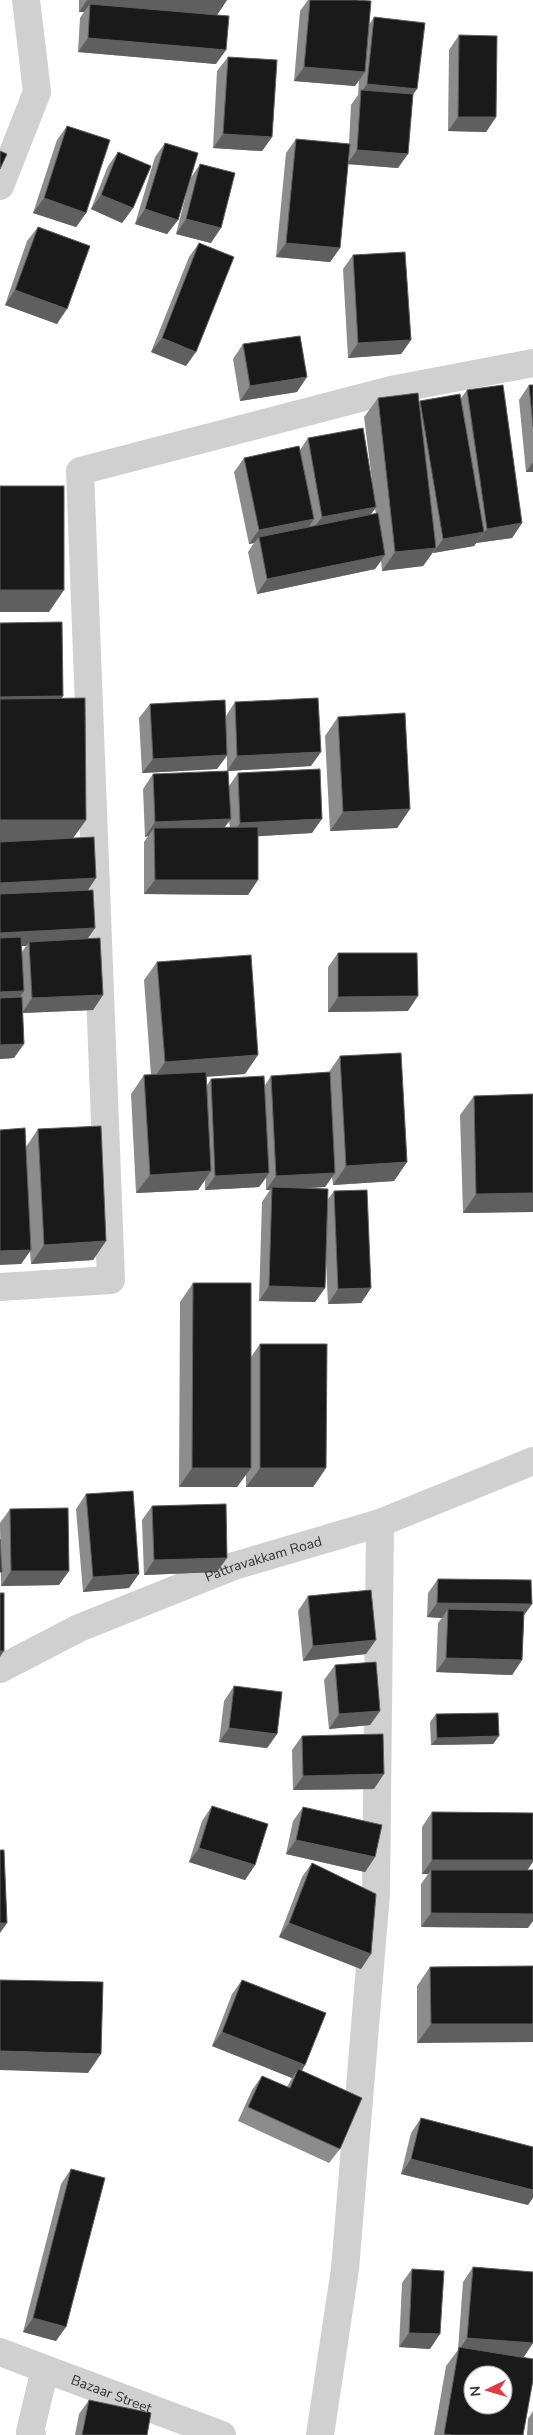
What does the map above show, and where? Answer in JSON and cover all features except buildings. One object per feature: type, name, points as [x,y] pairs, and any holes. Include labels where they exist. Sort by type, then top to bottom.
[{"type":"street","points":[[0,186],[37,92],[26,0]]},
{"type":"street","points":[[0,1287],[111,1280],[80,471],[392,390],[533,363]]},
{"type":"street","name":"Pattravakkam Road","points":[[0,1669],[79,1628],[234,1566],[380,1523],[533,1461]]},
{"type":"street","points":[[320,2435],[345,2269],[376,1893],[380,1523]]},
{"type":"street","name":"Bazaar Street","points":[[0,2352],[222,2435]]},
{"type":"street","points":[[32,2435],[30,2432],[45,2369]]}]
